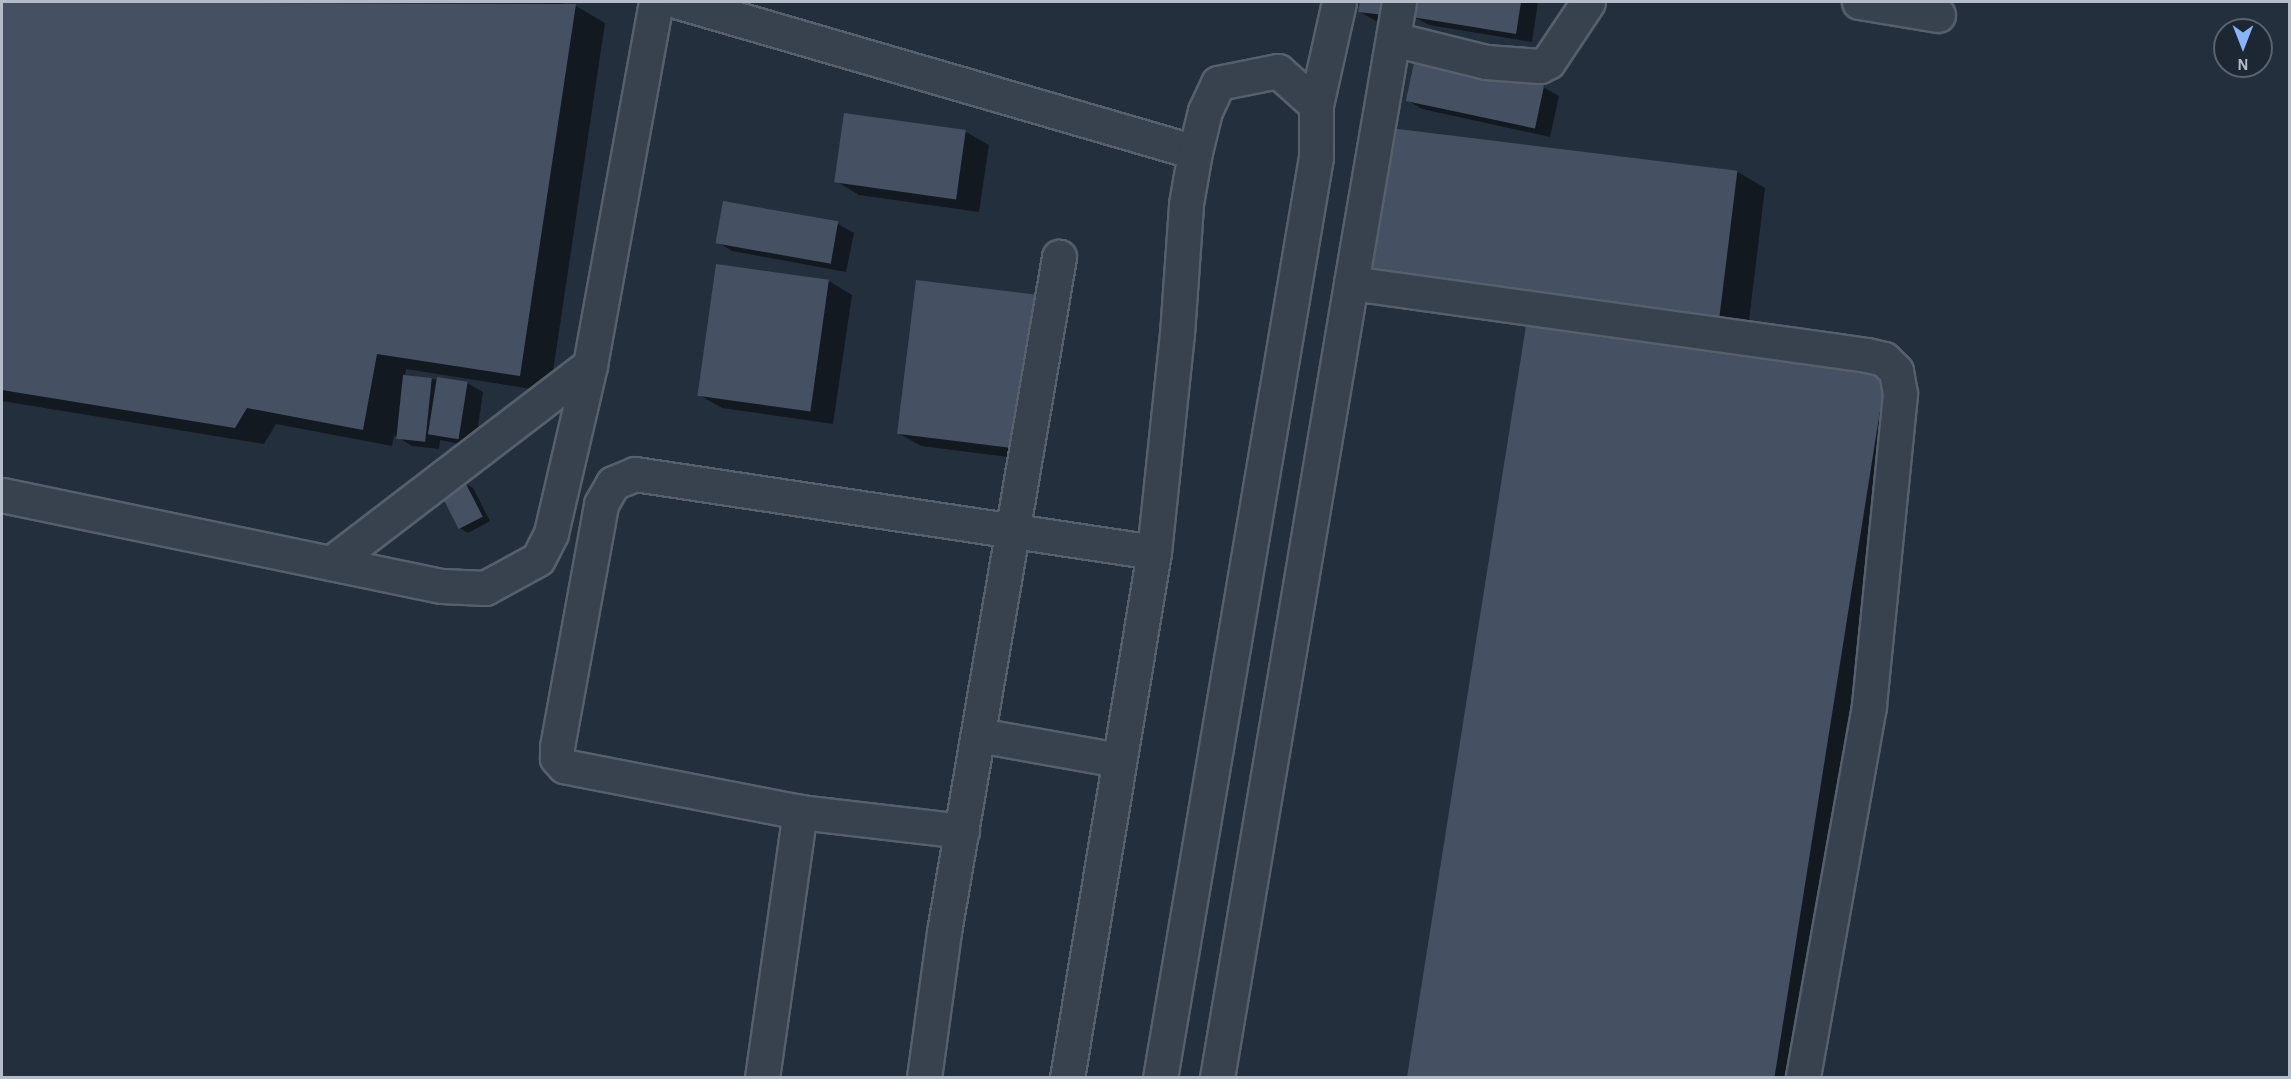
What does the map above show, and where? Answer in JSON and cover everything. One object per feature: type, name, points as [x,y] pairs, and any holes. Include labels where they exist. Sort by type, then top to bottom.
[{"type":"lane","points":[[2,495],[442,586],[485,588],[538,559],[551,533],[590,365],[656,2]]},
{"type":"lane","points":[[679,2],[1195,152]]},
{"type":"lane","points":[[1160,1077],[1316,157],[1312,102],[1314,62],[1332,2]]},
{"type":"lane","points":[[1312,102],[1339,2]]},
{"type":"lane","points":[[1217,1077],[1399,2]]},
{"type":"lane","points":[[1393,39],[1486,62],[1540,66],[1548,62],[1588,2]]},
{"type":"lane","points":[[1859,2],[1938,15]]},
{"type":"lane","points":[[1067,1077],[1154,552],[1177,334],[1186,204],[1205,111],[1218,83],[1278,71],[1312,102]]},
{"type":"lane","points":[[924,1077],[962,831],[1059,257]]},
{"type":"lane","points":[[1351,283],[1867,355],[1884,359],[1896,371],[1900,394],[1869,706],[1803,1077]]},
{"type":"lane","points":[[331,563],[590,365]]},
{"type":"lane","points":[[962,831],[800,812],[564,766],[557,758],[601,504],[613,483],[635,474],[1154,552]]},
{"type":"lane","points":[[978,735],[1119,760]]},
{"type":"lane","points":[[762,1077],[800,812]]},
{"type":"building","points":[[2,2],[576,4],[520,376],[377,354],[363,430],[247,408],[235,428],[2,390]]},
{"type":"building","points":[[1360,2],[1394,2],[1393,16],[1358,12]]},
{"type":"building","points":[[1414,2],[1521,2],[1516,34],[1412,17]]},
{"type":"building","points":[[1415,58],[1544,85],[1535,128],[1406,101]]},
{"type":"building","points":[[844,113],[966,130],[956,199],[834,182]]},
{"type":"building","points":[[1390,128],[1737,171],[1719,322],[1371,279]]},
{"type":"building","points":[[723,201],[838,221],[831,264],[716,243]]},
{"type":"building","points":[[716,264],[829,280],[810,412],[697,396]]},
{"type":"building","points":[[916,280],[1037,295],[1018,449],[897,434]]},
{"type":"building","points":[[1528,313],[1887,370],[1774,1078],[1407,1078]]},
{"type":"building","points":[[403,375],[432,378],[425,442],[396,439]]},
{"type":"building","points":[[437,377],[468,382],[459,439],[428,434]]},
{"type":"building","points":[[465,482],[483,517],[459,529],[441,494]]}]
